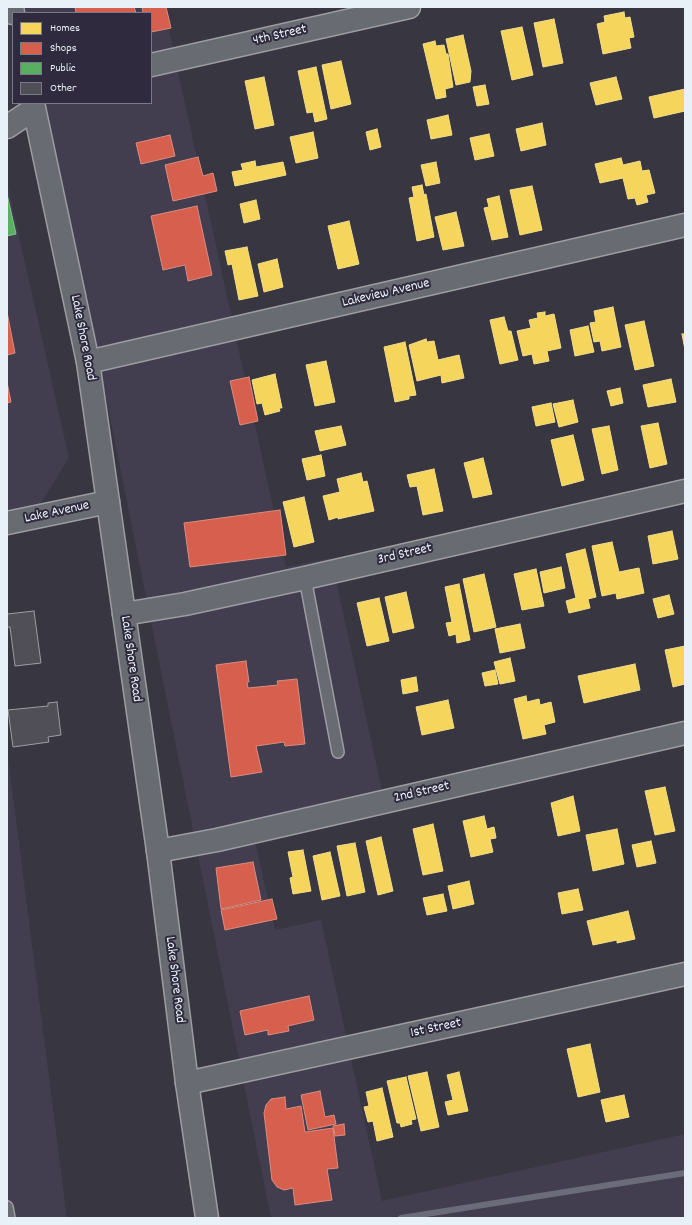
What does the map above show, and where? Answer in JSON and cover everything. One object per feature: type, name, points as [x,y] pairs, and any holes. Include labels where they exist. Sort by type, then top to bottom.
[{"type":"main road","name":"4th Street","points":[[152,65],[409,7]]},
{"type":"main road","points":[[7,127],[36,105]]},
{"type":"main road","name":"Lake Shore Road","points":[[36,105],[88,362],[158,851],[187,1083],[207,1218]]},
{"type":"main road","name":"Lakeview Avenue","points":[[88,362],[685,225]]},
{"type":"main road","name":"3rd Street","points":[[124,614],[185,604],[305,578],[685,490]]},
{"type":"main road","name":"Lake Avenue","points":[[7,523],[108,502]]},
{"type":"main road","name":"2nd Street","points":[[158,851],[224,838],[685,733]]},
{"type":"main road","name":"1st Street","points":[[187,1083],[685,974]]},
{"type":"lane","points":[[305,578],[338,752]]},
{"type":"lane","points":[[7,1207],[9,1218]]},
{"type":"shaded area","points":[[20,7],[164,7],[286,567],[331,558],[384,799],[252,828],[275,930],[321,920],[382,1201],[685,1134],[685,1218],[271,1218],[100,368],[41,104],[152,104],[152,12],[21,12]]},
{"type":"shaded area","points":[[7,183],[69,458],[39,506],[7,513]]},
{"type":"shaded area","points":[[7,749],[67,1218],[7,1218]]},
{"type":"building: Homes","points":[[624,12],[625,18],[630,17],[634,37],[629,38],[631,48],[603,54],[597,24],[605,22],[604,16]]},
{"type":"building: Homes","points":[[554,19],[563,63],[543,67],[534,23]]},
{"type":"building: Homes","points":[[522,27],[533,75],[512,80],[501,31]]},
{"type":"building: Homes","points":[[463,35],[471,71],[470,82],[456,85],[446,39]]},
{"type":"building: Homes","points":[[435,41],[436,46],[444,45],[446,54],[448,54],[453,87],[445,89],[446,97],[436,99],[423,44]]},
{"type":"building: Homes","points":[[341,61],[351,104],[331,109],[322,65]]},
{"type":"building: Homes","points":[[316,67],[327,119],[315,122],[313,112],[307,113],[298,71]]},
{"type":"building: Homes","points":[[264,77],[274,125],[255,129],[245,81]]},
{"type":"building: Homes","points":[[616,77],[622,99],[596,105],[590,83]]},
{"type":"building: Homes","points":[[485,85],[489,104],[477,106],[473,87]]},
{"type":"building: Homes","points":[[685,89],[685,111],[654,118],[649,97]]},
{"type":"building: Homes","points":[[448,115],[452,135],[431,139],[427,120]]},
{"type":"building: Homes","points":[[542,123],[546,145],[521,151],[516,129]]},
{"type":"building: Homes","points":[[377,129],[381,147],[370,150],[366,132]]},
{"type":"building: Homes","points":[[313,132],[318,158],[296,163],[290,137]]},
{"type":"building: Homes","points":[[489,134],[494,156],[475,160],[470,138]]},
{"type":"building: Homes","points":[[621,158],[623,165],[640,161],[642,171],[649,170],[655,193],[646,195],[648,202],[637,205],[635,198],[628,199],[623,178],[600,183],[595,164]]},
{"type":"building: Homes","points":[[255,161],[256,167],[283,162],[286,175],[235,186],[232,172],[243,170],[241,164]]},
{"type":"building: Homes","points":[[436,162],[440,183],[426,186],[421,165]]},
{"type":"building: Homes","points":[[422,185],[424,195],[426,194],[434,237],[417,241],[409,198],[414,197],[412,187]]},
{"type":"building: Homes","points":[[532,186],[542,230],[520,235],[510,190]]},
{"type":"building: Homes","points":[[499,196],[508,237],[492,240],[484,208],[489,207],[487,199]]},
{"type":"building: Homes","points":[[256,200],[260,219],[244,223],[240,204]]},
{"type":"building: Homes","points":[[456,212],[464,246],[443,250],[435,217]]},
{"type":"building: Homes","points":[[349,221],[359,264],[338,269],[328,226]]},
{"type":"building: Homes","points":[[247,247],[258,296],[239,300],[232,264],[228,265],[225,251]]},
{"type":"building: Homes","points":[[277,259],[283,287],[264,292],[258,264]]},
{"type":"building: Homes","points":[[613,307],[621,347],[602,351],[600,341],[594,342],[590,323],[596,322],[594,311]]},
{"type":"building: Homes","points":[[545,312],[545,316],[554,314],[561,348],[547,351],[549,361],[534,364],[532,354],[523,356],[517,331],[531,328],[529,320],[538,318],[537,313]]},
{"type":"building: Homes","points":[[504,317],[508,331],[511,331],[518,360],[500,364],[490,320]]},
{"type":"building: Homes","points":[[644,321],[654,366],[635,370],[625,325]]},
{"type":"building: Homes","points":[[588,326],[594,352],[575,356],[570,330]]},
{"type":"building: Homes","points":[[682,334],[685,334],[685,350]]},
{"type":"building: Homes","points":[[426,339],[427,342],[434,341],[438,360],[459,355],[464,378],[442,383],[441,375],[417,381],[409,345]]},
{"type":"building: Homes","points":[[405,342],[416,395],[409,396],[409,399],[395,402],[384,347]]},
{"type":"building: Homes","points":[[326,361],[335,402],[315,406],[306,365]]},
{"type":"building: Homes","points":[[275,374],[282,408],[279,408],[280,411],[265,415],[262,403],[257,404],[252,380]]},
{"type":"building: Homes","points":[[671,379],[676,402],[648,407],[643,385]]},
{"type":"building: Homes","points":[[620,388],[623,403],[611,406],[607,391]]},
{"type":"building: Homes","points":[[573,400],[578,422],[559,427],[553,404]]},
{"type":"building: Homes","points":[[551,403],[555,422],[536,426],[532,407]]},
{"type":"building: Homes","points":[[658,423],[667,464],[650,468],[641,426]]},
{"type":"building: Homes","points":[[341,426],[346,445],[320,451],[315,431]]},
{"type":"building: Homes","points":[[609,426],[618,470],[602,474],[592,429]]},
{"type":"building: Homes","points":[[573,435],[584,480],[562,486],[551,440]]},
{"type":"building: Homes","points":[[321,455],[325,476],[307,480],[302,459]]},
{"type":"building: Homes","points":[[483,458],[492,494],[473,498],[464,463]]},
{"type":"building: Homes","points":[[434,469],[443,511],[423,515],[417,486],[410,487],[407,475]]},
{"type":"building: Homes","points":[[361,473],[363,482],[367,481],[374,511],[329,520],[323,496],[340,492],[337,479]]},
{"type":"building: Homes","points":[[304,497],[314,542],[294,547],[283,502]]},
{"type":"building: Homes","points":[[672,531],[678,559],[653,564],[648,536]]},
{"type":"building: Homes","points":[[612,542],[619,572],[639,568],[644,593],[617,599],[616,593],[602,596],[592,546]]},
{"type":"building: Homes","points":[[585,549],[596,597],[588,599],[590,608],[569,613],[566,601],[576,598],[566,554]]},
{"type":"building: Homes","points":[[561,567],[565,588],[544,593],[540,572]]},
{"type":"building: Homes","points":[[536,569],[544,606],[522,610],[514,574]]},
{"type":"building: Homes","points":[[484,574],[496,627],[474,632],[463,579]]},
{"type":"building: Homes","points":[[459,584],[470,640],[457,643],[456,634],[449,636],[446,623],[452,622],[445,587]]},
{"type":"building: Homes","points":[[406,592],[414,628],[393,633],[385,597]]},
{"type":"building: Homes","points":[[669,595],[674,614],[658,618],[653,599]]},
{"type":"building: Homes","points":[[379,598],[389,641],[367,646],[357,603]]},
{"type":"building: Homes","points":[[520,624],[525,648],[500,653],[495,629]]},
{"type":"building: Homes","points":[[685,646],[685,684],[673,687],[665,650]]},
{"type":"building: Homes","points":[[510,658],[515,681],[500,684],[494,662]]},
{"type":"building: Homes","points":[[635,664],[640,690],[584,703],[578,676]]},
{"type":"building: Homes","points":[[495,670],[498,684],[485,686],[482,673]]},
{"type":"building: Homes","points":[[416,677],[418,691],[403,694],[401,680]]},
{"type":"building: Homes","points":[[526,696],[527,702],[539,699],[540,705],[551,702],[555,722],[544,725],[546,734],[523,739],[514,699]]},
{"type":"building: Homes","points":[[448,700],[454,728],[422,735],[416,707]]},
{"type":"building: Homes","points":[[665,787],[675,831],[655,835],[645,791]]},
{"type":"building: Homes","points":[[573,796],[580,831],[558,836],[551,803]]},
{"type":"building: Homes","points":[[484,816],[487,829],[494,827],[496,838],[490,839],[493,852],[471,857],[463,821]]},
{"type":"building: Homes","points":[[433,824],[443,871],[423,875],[413,829]]},
{"type":"building: Homes","points":[[617,829],[624,864],[593,871],[586,835]]},
{"type":"building: Homes","points":[[381,837],[393,891],[378,895],[366,841]]},
{"type":"building: Homes","points":[[651,841],[656,863],[637,867],[632,845]]},
{"type":"building: Homes","points":[[355,843],[365,892],[347,896],[337,846]]},
{"type":"building: Homes","points":[[303,850],[311,891],[293,894],[290,878],[293,877],[288,852]]},
{"type":"building: Homes","points":[[330,852],[340,896],[322,900],[313,856]]},
{"type":"building: Homes","points":[[469,881],[474,904],[453,909],[448,886]]},
{"type":"building: Homes","points":[[578,889],[583,910],[562,914],[558,893]]},
{"type":"building: Homes","points":[[443,894],[447,911],[427,915],[423,898]]},
{"type":"building: Homes","points":[[628,911],[635,939],[617,943],[617,940],[593,945],[587,921]]},
{"type":"building: Homes","points":[[590,1044],[600,1092],[578,1097],[567,1049]]},
{"type":"building: Homes","points":[[427,1072],[439,1127],[421,1131],[408,1076]]},
{"type":"building: Homes","points":[[459,1072],[468,1111],[448,1115],[445,1102],[453,1100],[447,1075]]},
{"type":"building: Homes","points":[[406,1077],[416,1119],[411,1120],[412,1124],[401,1127],[400,1123],[397,1123],[387,1081]]},
{"type":"building: Homes","points":[[382,1088],[393,1137],[377,1141],[373,1121],[368,1122],[364,1107],[369,1106],[366,1092]]},
{"type":"building: Homes","points":[[624,1095],[629,1117],[606,1122],[601,1100]]},
{"type":"building: Shops","points":[[75,7],[134,7],[136,12],[76,12]]},
{"type":"building: Shops","points":[[142,7],[166,7],[171,28],[152,32],[152,12],[143,12]]},
{"type":"building: Shops","points":[[170,135],[175,156],[141,164],[136,143]]},
{"type":"building: Shops","points":[[198,157],[203,176],[213,173],[217,191],[173,201],[165,165]]},
{"type":"building: Shops","points":[[197,206],[212,275],[188,281],[185,265],[163,270],[151,216]]},
{"type":"building: Shops","points":[[7,312],[15,353],[7,355]]},
{"type":"building: Shops","points":[[249,377],[258,421],[240,425],[230,381]]},
{"type":"building: Shops","points":[[7,382],[11,402],[7,403]]},
{"type":"building: Shops","points":[[280,510],[286,555],[190,567],[184,523]]},
{"type":"building: Shops","points":[[246,661],[249,682],[247,682],[248,688],[278,685],[277,681],[297,679],[305,744],[285,746],[284,742],[256,746],[262,772],[231,777],[216,665]]},
{"type":"building: Shops","points":[[253,862],[261,900],[221,909],[216,868]]},
{"type":"building: Shops","points":[[272,899],[277,919],[225,930],[221,910]]},
{"type":"building: Shops","points":[[309,996],[314,1020],[288,1026],[289,1031],[268,1035],[268,1030],[245,1035],[240,1011]]},
{"type":"building: Shops","points":[[320,1091],[325,1117],[334,1115],[336,1124],[308,1130],[301,1095]]},
{"type":"building: Shops","points":[[285,1097],[286,1109],[301,1106],[305,1132],[333,1128],[338,1168],[327,1169],[332,1200],[295,1205],[293,1188],[284,1190],[277,1187],[272,1180],[264,1113],[266,1105],[271,1099]]},
{"type":"building: Shops","points":[[344,1124],[345,1135],[335,1136],[333,1126]]},
{"type":"building: Public","points":[[7,194],[16,234],[7,236]]},
{"type":"building: Other","points":[[34,611],[41,663],[15,666],[10,627],[7,627],[7,614]]},
{"type":"building: Other","points":[[57,702],[61,735],[48,737],[49,742],[13,747],[8,710],[48,706],[48,703]]},
{"type":"waterway","points":[[401,1218],[685,1173]]}]
